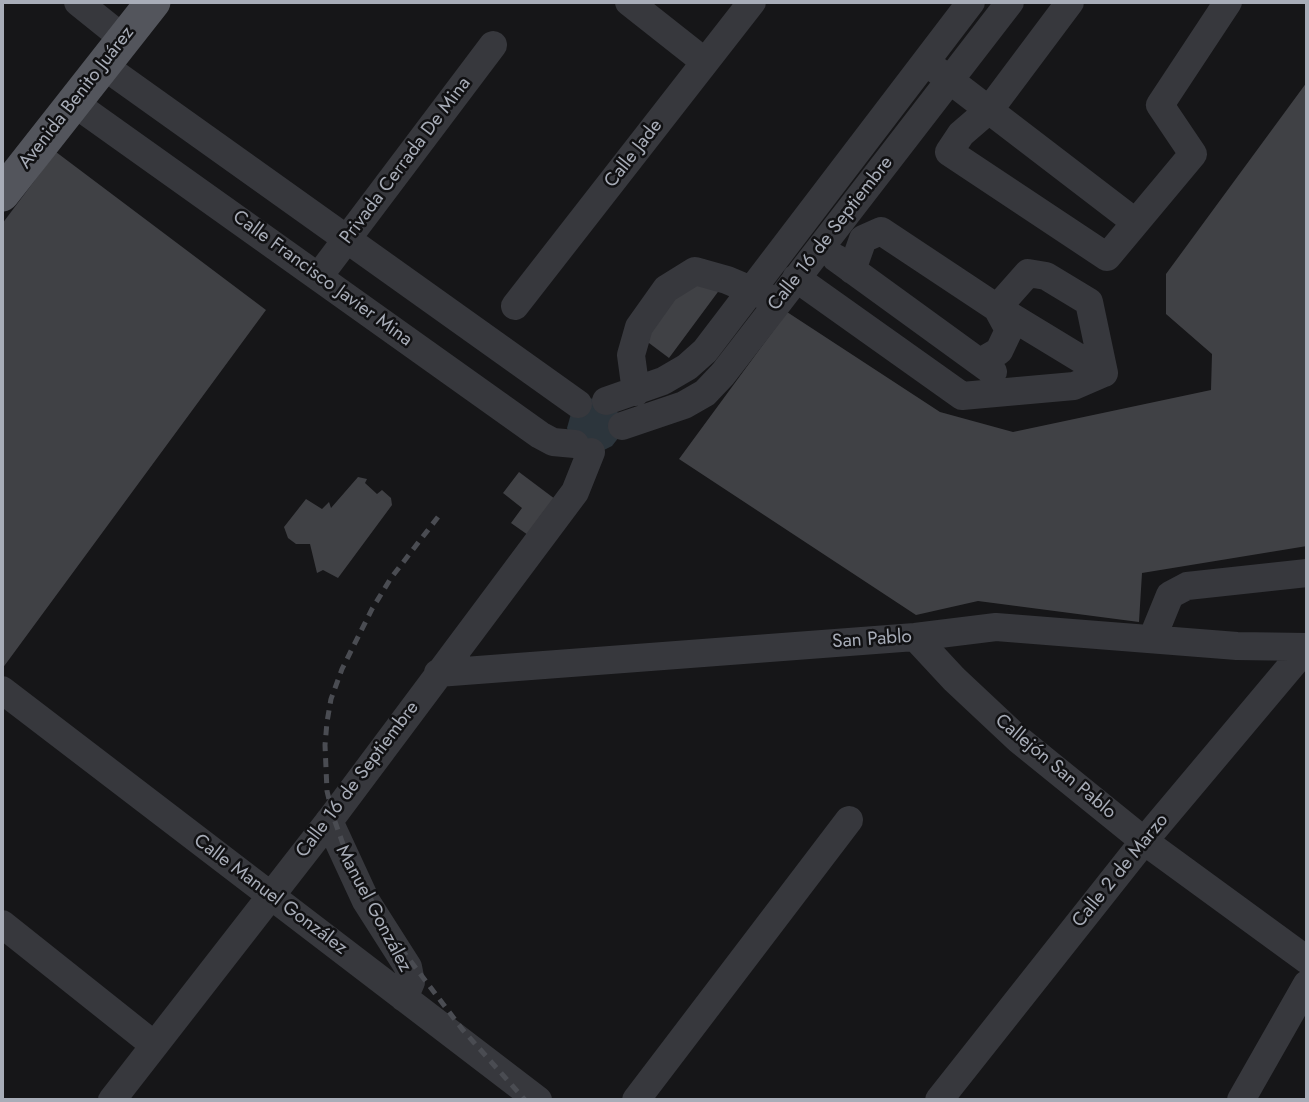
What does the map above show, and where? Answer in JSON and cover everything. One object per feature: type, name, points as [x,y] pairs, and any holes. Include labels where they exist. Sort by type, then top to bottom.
[{"type":"main road","name":"Avenida Benito Juárez","points":[[2,194],[129,33]]},
{"type":"street","points":[[78,2],[129,33]]},
{"type":"street","points":[[107,2],[129,33],[181,121],[578,404]]},
{"type":"street","points":[[629,2],[705,62]]},
{"type":"street","name":"Calle Jade","points":[[515,306],[752,2]]},
{"type":"street","name":"Calle 16 de Septiembre","points":[[606,401],[663,381],[687,367],[705,351],[971,2]]},
{"type":"street","name":"Calle 16 de Septiembre","points":[[622,426],[684,405],[705,393],[723,374],[1010,2]]},
{"type":"street","points":[[1070,2],[990,109],[961,134],[949,152],[1107,257],[1193,154],[1160,105],[1225,7]]},
{"type":"street","name":"Privada Cerrada De Mina","points":[[319,276],[492,45]]},
{"type":"street","points":[[925,62],[1135,222]]},
{"type":"street","name":"Calle Francisco Javier Mina","points":[[74,103],[553,442],[583,448]]},
{"type":"street","points":[[154,159],[181,121]]},
{"type":"street","points":[[852,270],[863,239],[881,231],[997,308],[1104,373]]},
{"type":"street","points":[[820,248],[1021,392]]},
{"type":"street","points":[[636,391],[631,355],[639,327],[666,289],[695,271],[751,289],[777,303]]},
{"type":"street","points":[[997,308],[1028,273],[1046,276],[1089,302],[1104,373]]},
{"type":"street","points":[[796,278],[962,396],[1074,386],[1104,373]]},
{"type":"street","points":[[980,362],[999,351],[1009,330],[997,308]]},
{"type":"street","points":[[476,389],[503,351]]},
{"type":"street","points":[[597,398],[614,407],[622,426],[619,437],[612,446],[602,451],[583,448],[567,428],[568,418],[578,404],[597,398]]},
{"type":"street","name":"Calle 16 de Septiembre","points":[[112,1100],[329,821],[575,492],[583,448]]},
{"type":"street","points":[[1152,639],[1170,595],[1187,586],[1307,573]]},
{"type":"street","name":"San Pablo","points":[[438,673],[915,637],[996,628],[1237,646],[1307,647]]},
{"type":"street","name":"Callejón San Pablo","points":[[915,637],[954,679],[1018,738],[1144,841],[1307,960]]},
{"type":"street","name":"Calle 2 de Marzo","points":[[939,1100],[1144,841],[1307,647]]},
{"type":"street","name":"Calle Manuel González","points":[[2,690],[537,1100]]},
{"type":"street","points":[[636,1100],[849,820]]},
{"type":"street","name":"Manuel González","points":[[329,821],[366,901],[408,967],[411,982],[404,998]]},
{"type":"street","points":[[2,924],[154,1045]]},
{"type":"street","points":[[1241,1100],[1307,984]]},
{"type":"shaded area","points":[[597,398],[614,407],[620,416],[619,437],[612,446],[602,451],[570,436],[567,428],[572,410],[587,399]]},
{"type":"building","points":[[1307,82],[1307,546],[1142,573],[1139,622],[978,601],[916,615],[679,459],[787,312],[940,412],[1013,432],[1211,390],[1212,354],[1166,314],[1166,274]]},
{"type":"building","points":[[56,152],[266,310],[2,669],[2,224]]},
{"type":"building","points":[[704,259],[729,277],[669,358],[645,340]]},
{"type":"building","points":[[519,472],[555,499],[528,535],[511,523],[522,508],[503,493]]},
{"type":"building","points":[[358,477],[367,479],[365,483],[377,494],[382,490],[391,498],[392,505],[338,578],[323,570],[317,573],[310,544],[296,544],[288,538],[284,527],[306,499],[322,509],[329,502],[331,508]]},
{"type":"railway","points":[[438,517],[391,578],[342,669],[331,699],[327,722],[327,791],[349,861],[393,938],[462,1029],[525,1100]]}]
